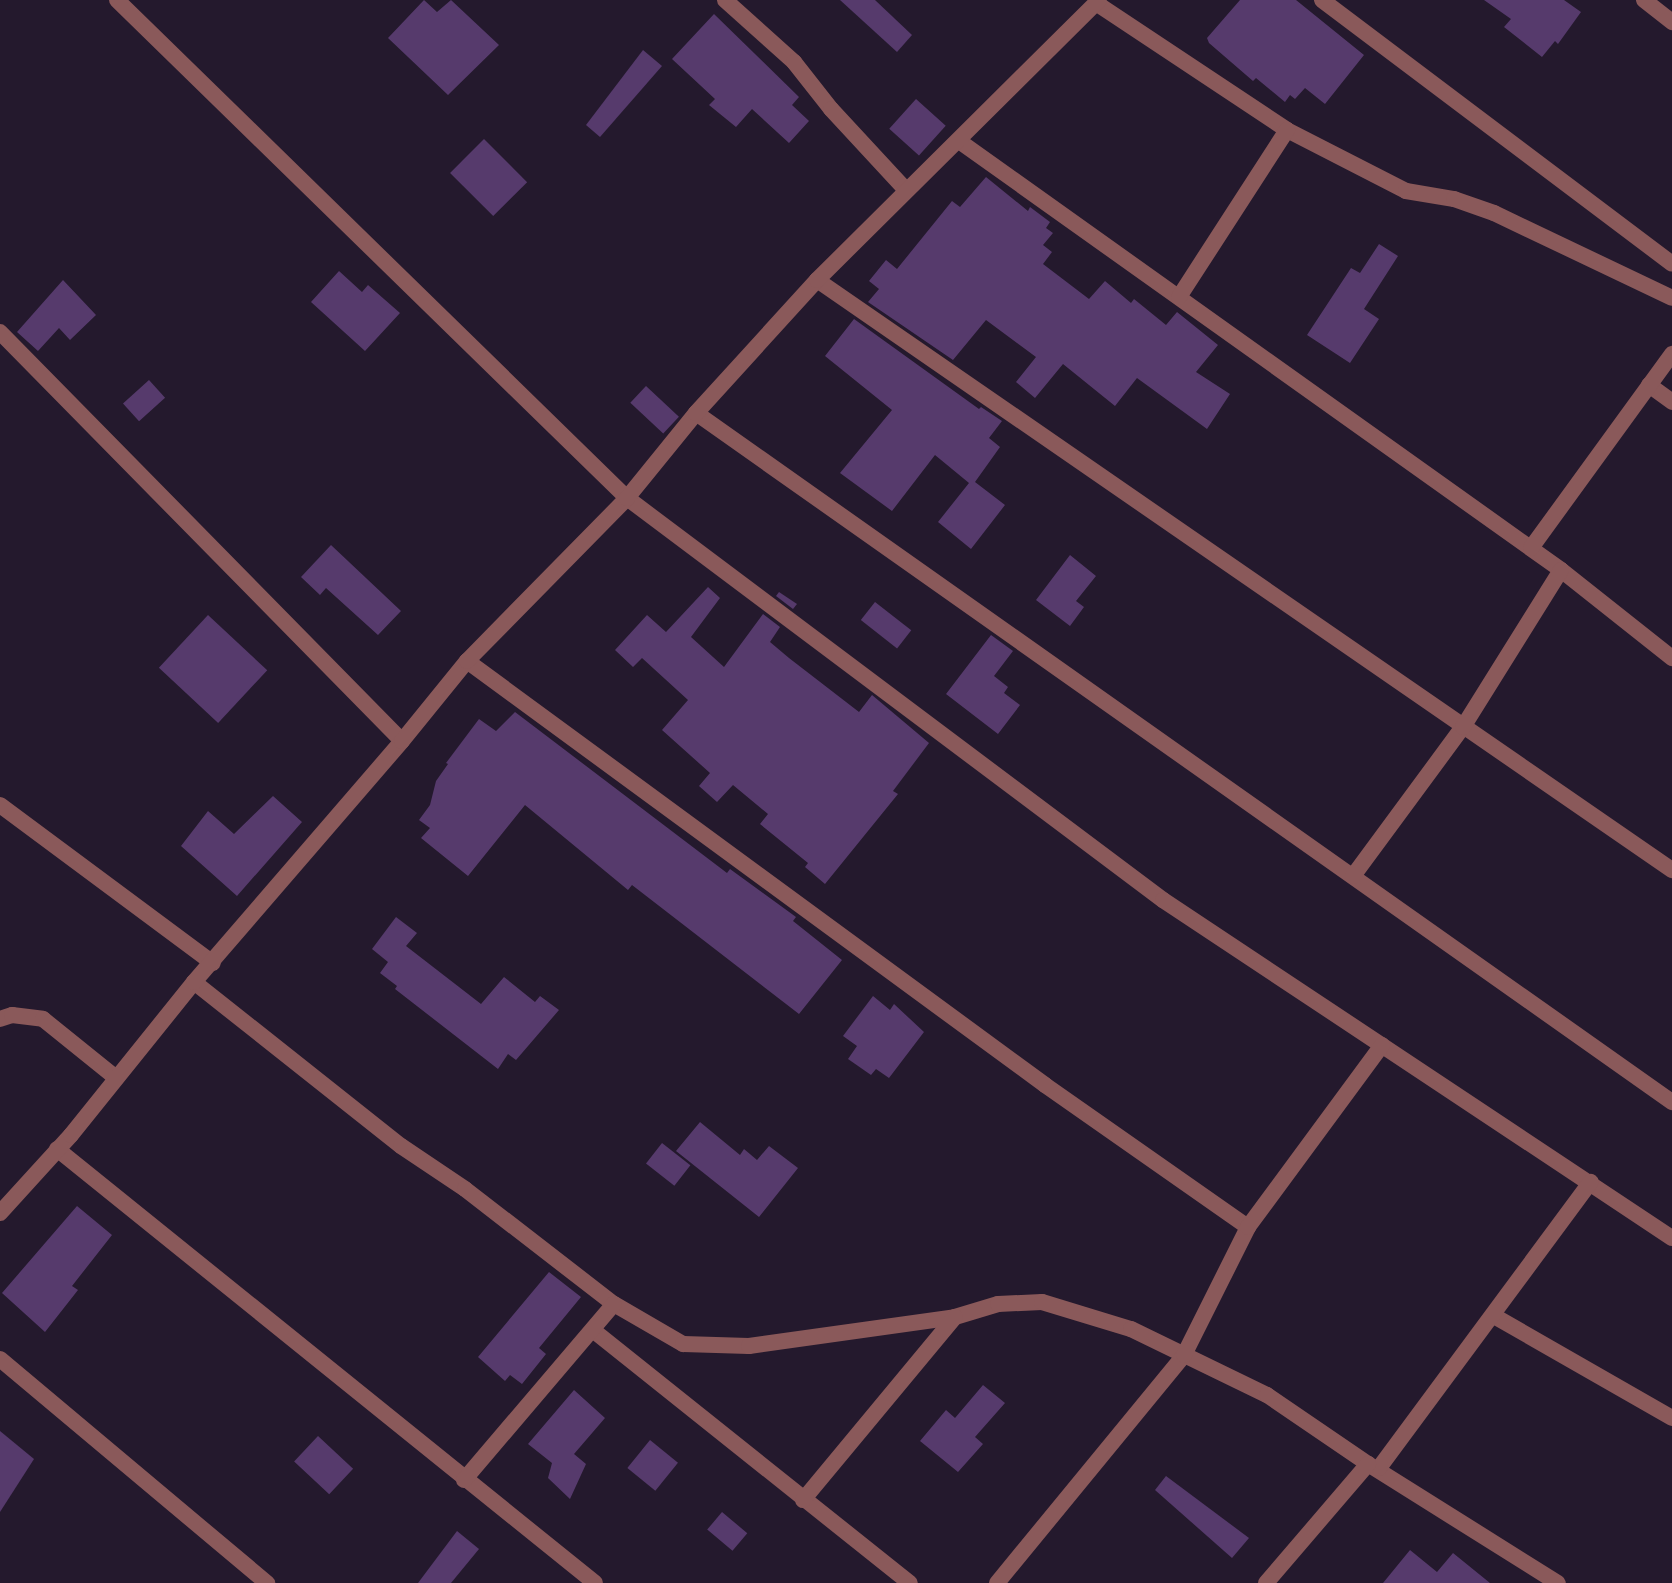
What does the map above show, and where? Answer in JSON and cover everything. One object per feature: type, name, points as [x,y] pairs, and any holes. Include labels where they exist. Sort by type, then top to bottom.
[{"type":"street","points":[[117,0],[627,498],[1163,900],[1671,1237]]},
{"type":"street","points":[[725,0],[794,62],[831,109],[906,190]]},
{"type":"street","points":[[1322,0],[1672,264]]},
{"type":"street","points":[[1644,0],[1672,22]]},
{"type":"street","points":[[0,1213],[467,661],[627,498],[696,413],[817,280],[1097,1],[1287,130],[1406,191],[1454,199],[1494,213],[1672,298]]},
{"type":"street","points":[[1179,297],[1287,130]]},
{"type":"street","points":[[959,141],[1531,548],[1672,658]]},
{"type":"street","points":[[817,280],[1672,870]]},
{"type":"street","points":[[0,332],[402,741]]},
{"type":"street","points":[[1531,548],[1672,354]]},
{"type":"street","points":[[1649,385],[1672,402]]},
{"type":"street","points":[[696,413],[1672,1102]]},
{"type":"street","points":[[1353,876],[1463,727],[1561,570]]},
{"type":"street","points":[[467,661],[1045,1085],[1248,1227]]},
{"type":"street","points":[[0,805],[213,963]]},
{"type":"street","points":[[194,982],[401,1146],[465,1189],[614,1304],[683,1344],[749,1346],[955,1317],[998,1304],[1042,1302],[1131,1329],[1267,1395],[1549,1581]]},
{"type":"street","points":[[0,1019],[21,1015],[43,1019],[116,1078]]},
{"type":"street","points":[[997,1583],[1184,1355],[1248,1227],[1382,1045]]},
{"type":"street","points":[[57,1149],[595,1583]]},
{"type":"street","points":[[1266,1583],[1373,1466],[1494,1316],[1591,1182]]},
{"type":"street","points":[[464,1480],[614,1304]]},
{"type":"street","points":[[1494,1316],[1672,1418]]},
{"type":"street","points":[[803,1500],[955,1317]]},
{"type":"street","points":[[594,1331],[910,1583]]},
{"type":"street","points":[[0,1359],[267,1583]]},
{"type":"building","points":[[424,0],[437,12],[451,0],[499,45],[448,95],[388,38]]},
{"type":"building","points":[[840,0],[875,0],[912,35],[897,52]]},
{"type":"building","points":[[1240,0],[1296,0],[1364,55],[1325,104],[1305,88],[1295,99],[1290,95],[1285,102],[1256,78],[1253,81],[1209,43],[1207,38]]},
{"type":"building","points":[[1484,0],[1564,0],[1581,12],[1558,44],[1555,41],[1542,57],[1504,27],[1511,19]]},
{"type":"building","points":[[714,14],[799,97],[792,105],[809,121],[789,143],[752,109],[736,127],[709,105],[715,99],[672,59]]},
{"type":"building","points":[[643,50],[662,66],[600,137],[586,125]]},
{"type":"building","points":[[916,99],[946,126],[919,155],[889,129]]},
{"type":"building","points":[[484,139],[527,182],[493,216],[450,173]]},
{"type":"building","points":[[986,177],[1028,211],[1030,207],[1050,222],[1046,228],[1053,233],[1043,245],[1052,252],[1043,264],[1089,299],[1105,281],[1131,303],[1134,299],[1166,325],[1177,312],[1218,345],[1196,372],[1230,394],[1207,429],[1137,378],[1115,406],[1063,364],[1035,398],[1016,382],[1036,357],[986,320],[953,360],[868,302],[879,289],[869,281],[886,260],[897,269],[952,201],[960,207]]},
{"type":"building","points":[[1379,244],[1398,256],[1364,309],[1379,319],[1350,363],[1307,335],[1351,268],[1360,273]]},
{"type":"building","points":[[339,271],[362,292],[368,285],[400,313],[365,351],[311,302]]},
{"type":"building","points":[[63,280],[96,315],[70,340],[59,328],[38,351],[17,332]]},
{"type":"building","points":[[854,319],[979,409],[981,407],[1002,421],[989,438],[1000,447],[975,482],[1005,505],[971,549],[938,522],[969,483],[935,455],[892,511],[840,473],[892,410],[825,356]]},
{"type":"building","points":[[149,380],[165,398],[139,421],[123,403]]},
{"type":"building","points":[[646,386],[679,417],[663,434],[630,403]]},
{"type":"building","points":[[331,545],[401,611],[378,635],[326,588],[320,595],[301,577]]},
{"type":"building","points":[[1070,555],[1096,576],[1076,601],[1084,607],[1070,626],[1036,600]]},
{"type":"building","points":[[708,587],[720,598],[691,637],[724,667],[763,614],[780,627],[770,642],[789,658],[859,712],[872,695],[929,743],[893,791],[898,794],[825,884],[805,867],[808,863],[760,824],[768,814],[733,785],[717,802],[699,786],[710,773],[662,730],[688,700],[642,658],[633,667],[615,650],[647,615],[666,632]]},
{"type":"building","points":[[779,592],[797,604],[793,609],[776,596]]},
{"type":"building","points":[[875,602],[911,630],[897,648],[861,620]]},
{"type":"building","points":[[208,615],[267,670],[218,723],[159,668]]},
{"type":"building","points":[[991,635],[1013,651],[994,676],[1008,687],[1004,693],[1020,705],[998,734],[946,694]]},
{"type":"building","points":[[515,712],[727,873],[730,869],[796,917],[793,921],[842,960],[799,1014],[632,885],[628,890],[525,805],[468,876],[421,838],[430,828],[419,820],[430,805],[436,781],[446,763],[479,719],[496,731]]},
{"type":"building","points":[[273,796],[302,822],[237,896],[181,846],[208,811],[234,834]]},
{"type":"building","points":[[396,917],[417,933],[406,946],[481,1004],[504,977],[535,1002],[540,996],[559,1010],[516,1060],[508,1054],[498,1069],[395,989],[397,986],[380,973],[388,962],[372,949]]},
{"type":"building","points":[[873,996],[890,1010],[894,1004],[924,1032],[889,1078],[876,1069],[871,1075],[848,1059],[857,1046],[843,1036]]},
{"type":"building","points":[[700,1122],[740,1155],[744,1149],[757,1160],[769,1146],[798,1168],[759,1217],[676,1151]]},
{"type":"building","points":[[662,1143],[690,1165],[674,1186],[646,1163]]},
{"type":"building","points":[[77,1206],[112,1235],[72,1286],[78,1290],[45,1332],[2,1293]]},
{"type":"building","points":[[549,1272],[581,1297],[539,1348],[546,1354],[522,1384],[510,1375],[505,1381],[478,1357]]},
{"type":"building","points":[[983,1385],[1005,1403],[975,1437],[983,1444],[958,1472],[920,1441],[946,1410],[955,1418]]},
{"type":"building","points":[[574,1390],[605,1418],[574,1454],[586,1464],[570,1499],[548,1478],[552,1463],[528,1444]]},
{"type":"building","points":[[0,1431],[34,1459],[0,1512]]},
{"type":"building","points":[[318,1436],[353,1469],[329,1494],[294,1462]]},
{"type":"building","points":[[650,1440],[678,1463],[655,1491],[627,1468]]},
{"type":"building","points":[[1166,1476],[1249,1538],[1232,1558],[1155,1490]]},
{"type":"building","points":[[722,1512],[747,1533],[732,1551],[707,1530]]},
{"type":"building","points":[[457,1531],[479,1549],[451,1583],[418,1583]]},
{"type":"building","points":[[1410,1550],[1437,1572],[1453,1553],[1490,1583],[1383,1583]]}]
